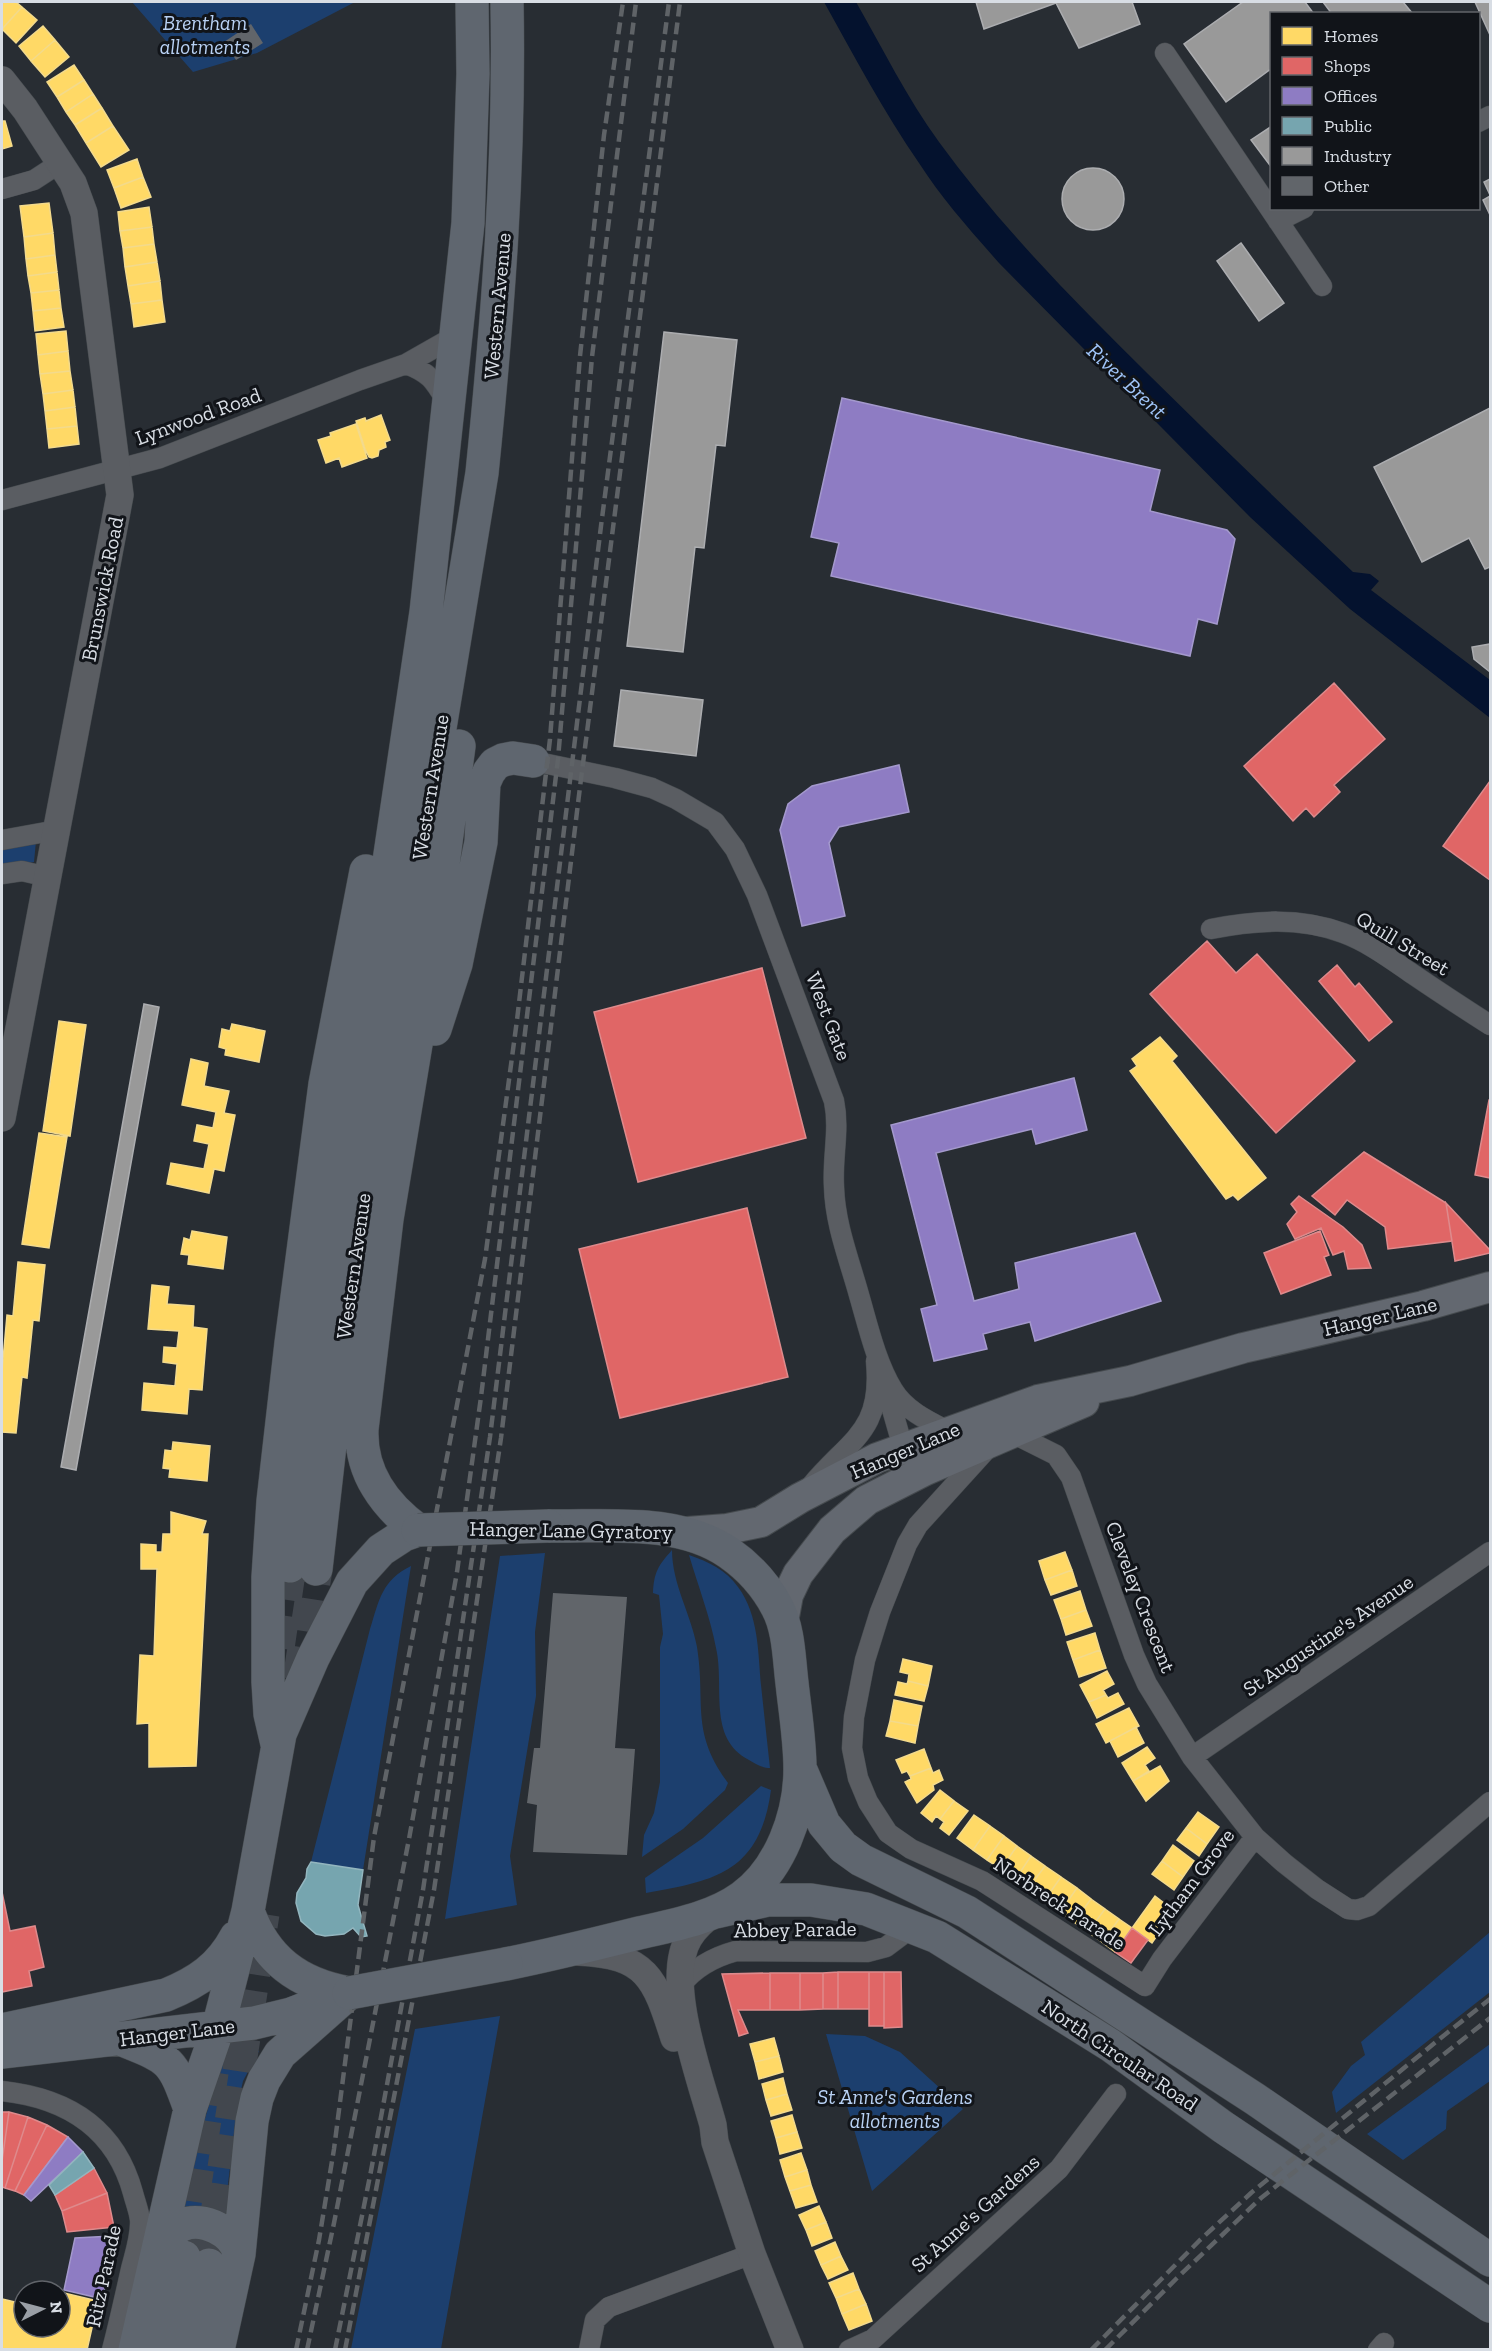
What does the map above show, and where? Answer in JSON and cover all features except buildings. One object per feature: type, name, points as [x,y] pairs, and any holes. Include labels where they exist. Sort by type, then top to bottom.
[{"type":"highway","name":"Western Avenue","points":[[472,2],[473,74],[468,223],[457,335],[426,612],[322,1301],[303,1567],[482,473],[504,221],[508,74],[507,2]]},
{"type":"highway","points":[[418,1530],[397,1514],[378,1490],[366,1461],[362,1436],[378,1289],[430,960],[483,555],[482,473]]},
{"type":"highway","points":[[277,1744],[268,1697],[268,1577],[273,1501],[294,1319],[331,1049],[385,779],[426,612]]},
{"type":"highway","points":[[402,1131],[456,964],[481,842],[484,783],[489,771],[503,760],[513,758],[533,761]]},
{"type":"highway","name":"Hanger Lane Gyratory","points":[[548,1526],[656,1528],[687,1532],[729,1553],[752,1573],[774,1602],[783,1622],[800,1768],[794,1809],[777,1857],[748,1892],[716,1912],[566,1952],[349,1993],[318,1985],[280,1963],[261,1942],[248,1911],[277,1744],[313,1658],[352,1582],[381,1550],[399,1538],[418,1530],[548,1526]]},
{"type":"highway","name":"North Circular Road","points":[[800,1768],[824,1824],[843,1847],[861,1860],[968,1912],[1255,2099],[1486,2256]]},
{"type":"highway","name":"North Circular Road","points":[[716,1912],[757,1902],[799,1899],[866,1909],[914,1926],[952,1944],[1110,2045],[1223,2127],[1491,2306]]},
{"type":"highway","points":[[190,2109],[218,2028],[248,1911]]},
{"type":"highway","name":"Hanger Lane","points":[[2,2030],[166,1995],[182,1988],[219,1964],[248,1911]]},
{"type":"highway","points":[[163,2349],[252,2121],[264,2080],[289,2044],[349,1993]]},
{"type":"highway","name":"Hanger Lane","points":[[2,2052],[218,2028],[278,2018],[349,1993]]},
{"type":"highway","points":[[119,2039],[154,2053],[169,2063],[176,2072],[190,2109],[197,2257],[189,2349]]},
{"type":"highway","points":[[135,2349],[197,2257]]},
{"type":"highway","points":[[197,2257],[218,2349]]},
{"type":"main road","name":"Hanger Lane","points":[[687,1532],[761,1522],[800,1498],[877,1458],[1038,1400],[1130,1381],[1243,1348],[1423,1306],[1491,1287]]},
{"type":"main road","name":"Hanger Lane","points":[[783,1622],[788,1595],[798,1574],[832,1530],[867,1500],[912,1477],[1130,1381]]},
{"type":"street","points":[[1165,53],[1270,209]]},
{"type":"street","name":"Brunswick Road","points":[[2,80],[73,183],[84,213],[120,495],[2,1118]]},
{"type":"street","points":[[2,189],[34,180],[60,163]]},
{"type":"street","points":[[1271,210],[1322,286]]},
{"type":"street","points":[[1278,221],[1300,210]]},
{"type":"street","name":"Lynwood Road","points":[[2,500],[160,458],[406,364],[457,335]]},
{"type":"street","points":[[406,364],[424,371],[435,382],[449,407]]},
{"type":"street","name":"West Gate","points":[[533,761],[615,778],[660,792],[716,822],[735,849],[757,895],[834,1101],[838,1119],[834,1159],[836,1209],[874,1347],[893,1390],[909,1407],[928,1421],[948,1431]]},
{"type":"street","points":[[2,840],[57,830]]},
{"type":"street","points":[[2,874],[22,871],[48,877]]},
{"type":"street","name":"Quill Street","points":[[1211,929],[1241,923],[1284,922],[1317,926],[1343,933],[1392,960],[1491,1025]]},
{"type":"street","name":"West Gate","points":[[800,1498],[869,1422],[876,1394],[874,1347]]},
{"type":"street","name":"West Gate","points":[[893,1390],[892,1409],[912,1477]]},
{"type":"street","name":"Cleveley Crescent","points":[[1004,1437],[1056,1455],[1071,1477],[1134,1655],[1147,1684],[1192,1757],[1255,1838],[1317,1889],[1348,1909],[1357,1910],[1369,1906],[1491,1802]]},
{"type":"street","name":"Norbreck Parade","points":[[1004,1437],[918,1525],[907,1544],[880,1612],[865,1660],[854,1717],[852,1748],[858,1778],[868,1802],[888,1833],[910,1849],[982,1881],[1145,1986]]},
{"type":"street","name":"St Augustine's Avenue","points":[[1192,1757],[1491,1552]]},
{"type":"street","name":"Lytham Grove","points":[[1145,1986],[1162,1959],[1255,1838]]},
{"type":"street","points":[[716,1912],[688,1939],[682,1960],[684,2023],[716,2142],[752,2254],[790,2349]]},
{"type":"street","name":"Abbey Parade","points":[[681,1985],[696,1970],[721,1955],[736,1951],[867,1952],[893,1944],[914,1926]]},
{"type":"street","points":[[566,1952],[612,1955],[635,1965],[651,1977],[664,2005],[700,2113],[716,2142]]},
{"type":"street","name":"Ritz Parade","points":[[2,2091],[30,2094],[63,2106],[86,2121],[109,2142],[124,2168],[140,2219],[138,2240],[112,2349]]},
{"type":"street","name":"St Anne's Gardens","points":[[849,2349],[873,2339],[1059,2169],[1116,2094]]},
{"type":"street","points":[[589,2349],[595,2320],[609,2307],[752,2254]]},
{"type":"green space","name":"Brentham allotments","points":[[132,2],[355,2],[257,53],[193,72]]},
{"type":"green space","points":[[36,841],[34,862],[2,868],[2,848]]},
{"type":"green space","points":[[672,1550],[678,1587],[697,1647],[704,1732],[716,1765],[728,1783],[725,1790],[683,1829],[642,1857],[644,1835],[654,1813],[660,1782],[660,1647],[663,1634],[659,1595],[653,1593],[656,1574]]},
{"type":"green space","points":[[545,1553],[535,1632],[536,1696],[510,1856],[517,1905],[445,1919],[500,1556]]},
{"type":"green space","points":[[689,1555],[710,1564],[728,1576],[738,1587],[750,1610],[758,1647],[770,1768],[762,1767],[749,1760],[727,1739],[720,1710],[716,1648]]},
{"type":"green space","points":[[411,1566],[363,1870],[311,1862],[376,1609],[388,1584]]},
{"type":"green space","points":[[761,1786],[771,1790],[765,1817],[757,1839],[745,1855],[731,1867],[714,1876],[694,1883],[646,1893],[645,1878],[703,1838]]},
{"type":"green space","points":[[1490,1932],[1490,1992],[1336,2113],[1332,2092],[1351,2066],[1365,2055],[1361,2042]]},
{"type":"green space","points":[[500,2016],[441,2349],[351,2349],[415,2029]]},
{"type":"green space","name":"St Anne's Gardens allotments","points":[[826,2034],[865,2036],[900,2052],[963,2109],[872,2191]]},
{"type":"green space","points":[[228,2043],[259,2051],[243,2081],[237,2108],[224,2218],[180,2211],[190,2167]]},
{"type":"green space","points":[[1490,2044],[1490,2081],[1447,2111],[1446,2129],[1403,2160],[1367,2134]]},
{"type":"green space","points":[[193,2234],[215,2243],[221,2259],[169,2254]]},
{"type":"water","name":"River Brent","points":[[824,2],[856,2],[927,125],[962,173],[1012,233],[1093,319],[1353,572],[1370,574],[1379,581],[1371,590],[1490,680],[1490,718],[1350,609],[1250,517],[999,263],[957,215],[906,144]]},
{"type":"tunnel","points":[[278,1648],[290,1566]]},
{"type":"tunnel","points":[[299,1680],[316,1569]]},
{"type":"tunnel","points":[[209,2265],[263,1914]]},
{"type":"tunnel","points":[[185,2250],[213,2067]]},
{"type":"railway","points":[[296,2350],[319,2240],[334,2149],[374,1837],[485,1259],[517,1020],[550,739],[580,356],[604,135],[623,2]]},
{"type":"railway","points":[[307,2350],[409,1839],[457,1572],[481,1397],[558,759],[592,357],[636,2]]},
{"type":"railway","points":[[335,2350],[423,1890],[490,1437],[601,526],[669,2]]},
{"type":"railway","points":[[345,2350],[434,1890],[501,1438],[580,787],[680,2]]},
{"type":"railway","points":[[1091,2350],[1200,2240],[1251,2193],[1490,1999]]},
{"type":"railway","points":[[1105,2350],[1261,2198],[1490,2018]]}]
